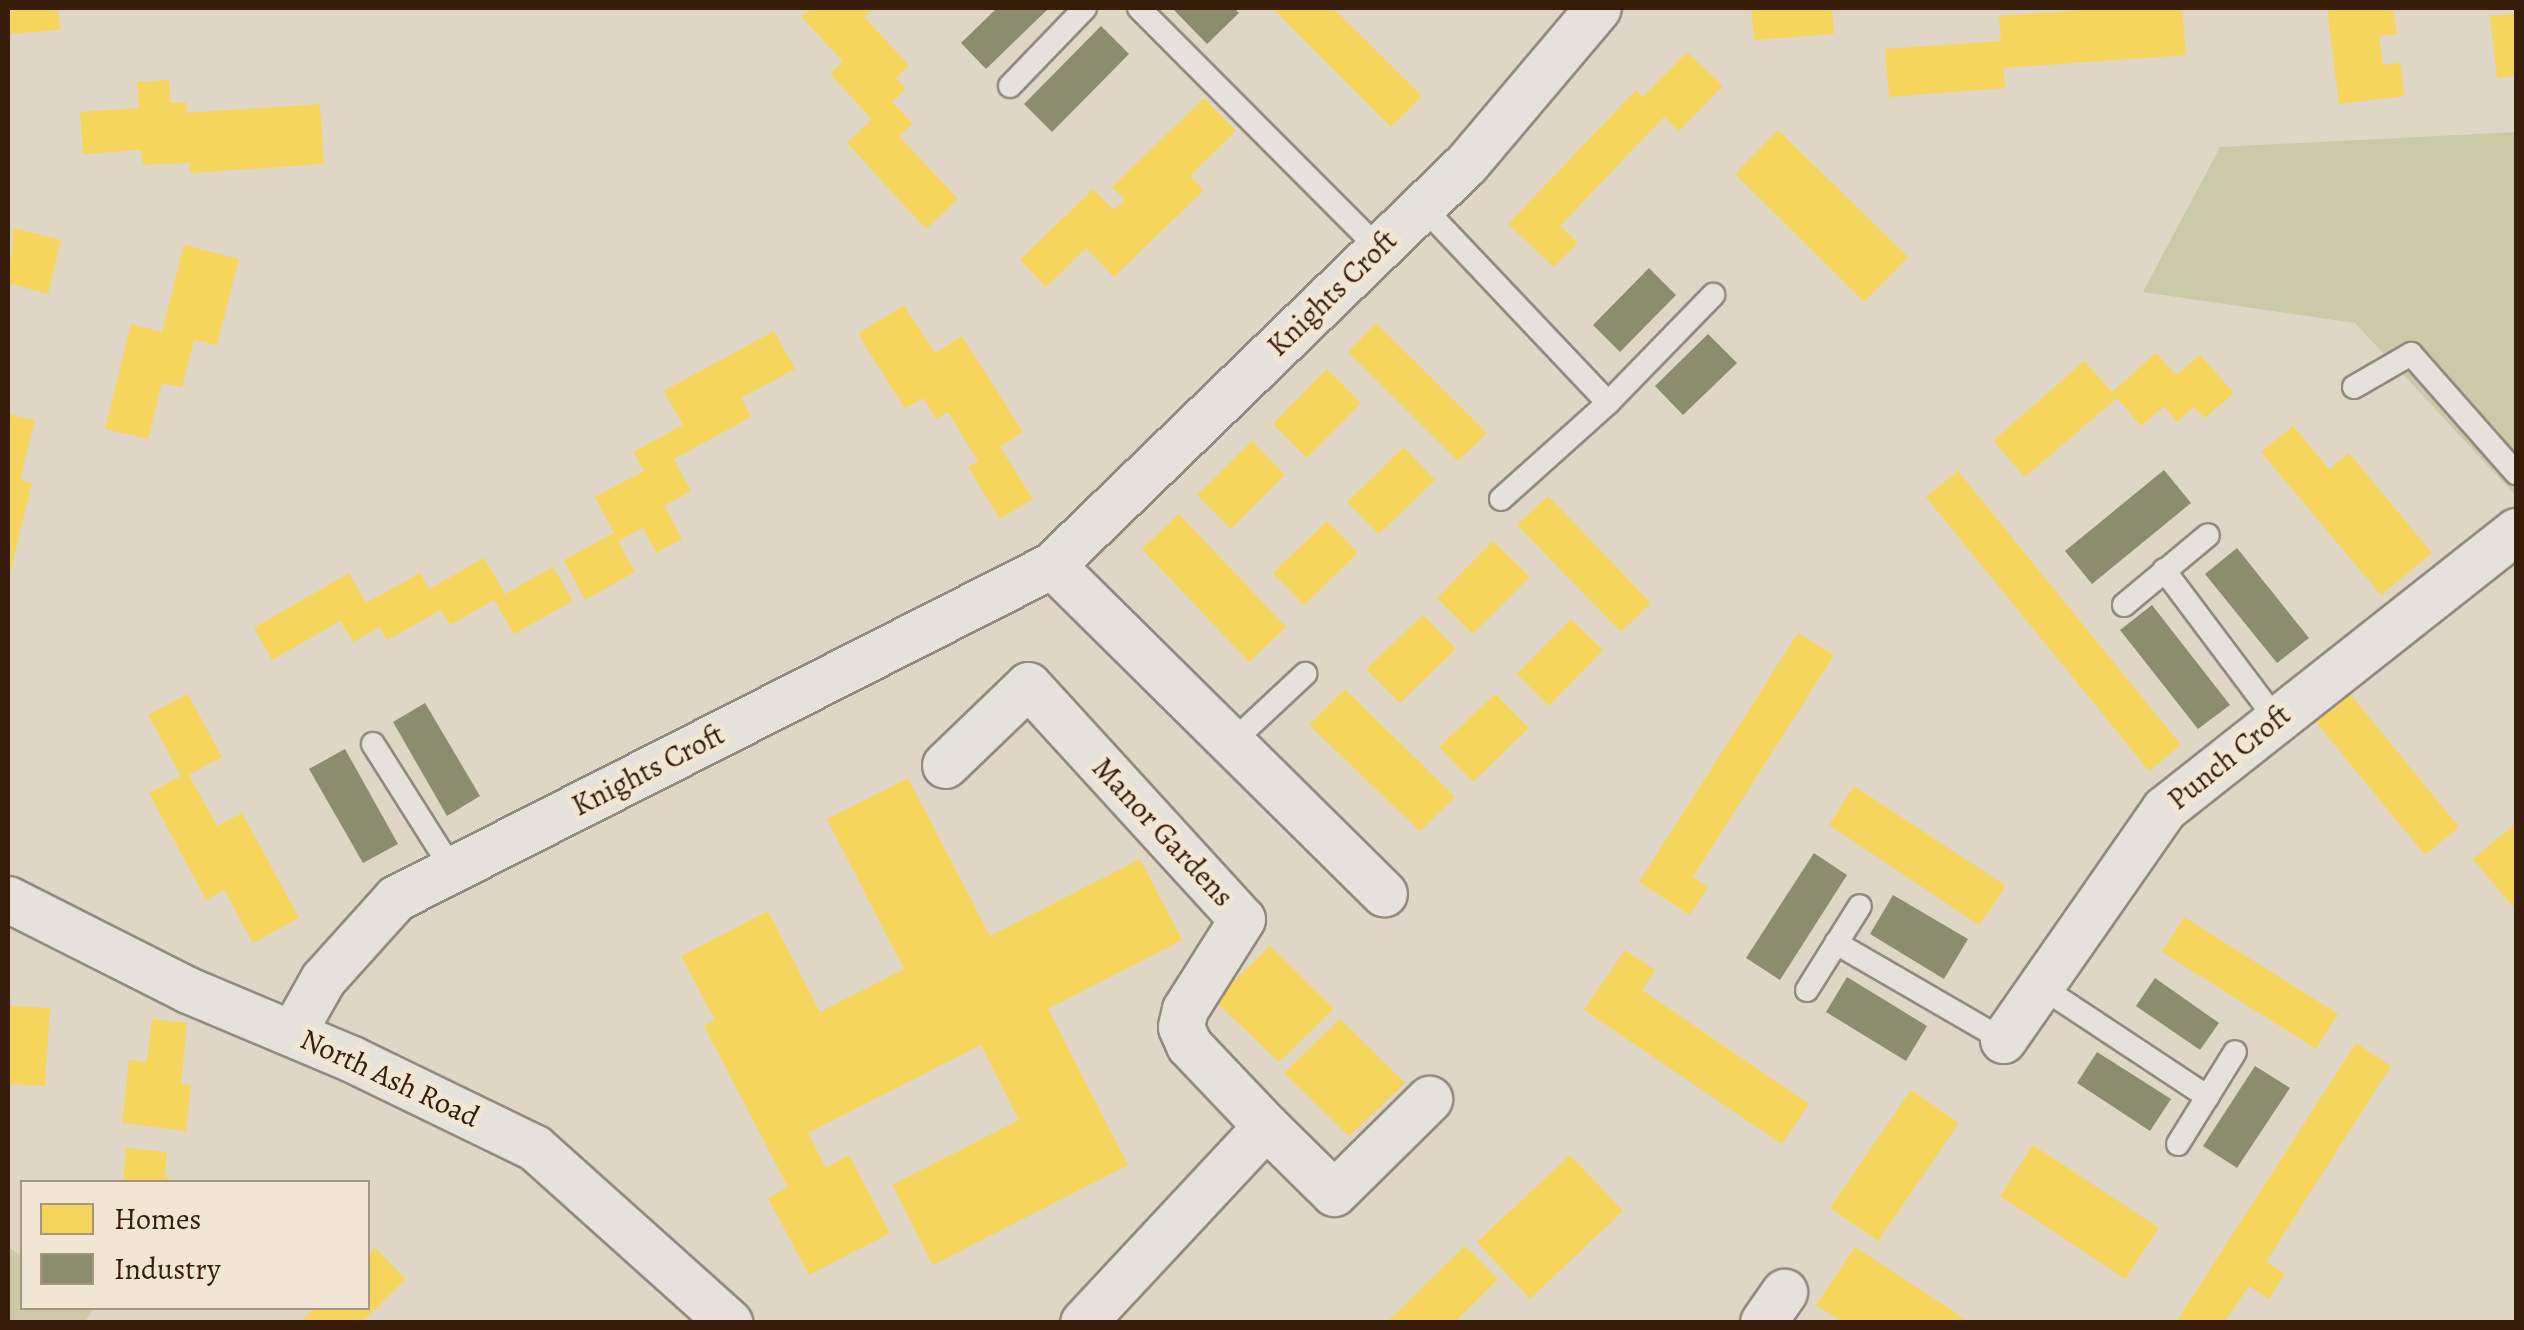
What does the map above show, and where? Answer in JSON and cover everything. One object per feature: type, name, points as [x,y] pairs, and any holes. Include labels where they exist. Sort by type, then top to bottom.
[{"type":"street","name":"Knights Croft","points":[[293,1032],[322,979],[396,898],[1052,564],[1466,164],[1598,8]]},
{"type":"street","name":"Punch Croft","points":[[2003,1040],[2164,809],[2276,718],[2510,547]]},
{"type":"street","points":[[1052,564],[1384,894]]},
{"type":"street","name":"Manor Gardens","points":[[945,765],[1028,685],[1242,918],[1184,1009],[1181,1027],[1189,1045],[1334,1192],[1429,1099]]},
{"type":"street","name":"North Ash Road","points":[[8,899],[188,990],[293,1032],[535,1148],[729,1322]]},
{"type":"street","points":[[1083,1322],[1266,1126]]},
{"type":"lane","points":[[1010,86],[1085,8]]},
{"type":"lane","points":[[1138,8],[1379,249]]},
{"type":"lane","points":[[1422,206],[1608,403]]},
{"type":"lane","points":[[1500,499],[1608,403],[1713,295]]},
{"type":"lane","points":[[2354,388],[2410,354],[2516,474]]},
{"type":"lane","points":[[2124,605],[2208,535]]},
{"type":"lane","points":[[2164,570],[2276,718]]},
{"type":"lane","points":[[1230,744],[1305,674]]},
{"type":"lane","points":[[373,744],[452,869]]},
{"type":"lane","points":[[1807,990],[1860,906]]},
{"type":"lane","points":[[1836,944],[2003,1040]]},
{"type":"lane","points":[[2040,986],[2208,1097]]},
{"type":"lane","points":[[2178,1144],[2234,1052]]},
{"type":"shaded area","points":[[2516,132],[2516,496],[2355,323],[2143,292],[2220,147]]},
{"type":"shaded area","points":[[8,1247],[20,1255],[20,1310],[93,1310],[85,1322],[8,1322]]},
{"type":"building: Homes","points":[[8,8],[58,8],[60,30],[8,34]]},
{"type":"building: Homes","points":[[811,8],[875,8],[864,17],[909,65],[896,78],[906,89],[892,102],[913,124],[899,136],[958,199],[926,229],[847,143],[872,119],[830,74],[843,61],[801,17]]},
{"type":"building: Homes","points":[[1272,8],[1333,8],[1422,96],[1391,127]]},
{"type":"building: Homes","points":[[1751,8],[1832,8],[1834,34],[1754,40]]},
{"type":"building: Homes","points":[[2110,8],[2182,8],[2186,55],[2003,68],[2005,88],[1889,97],[1885,49],[2001,41],[1999,16]]},
{"type":"building: Homes","points":[[2327,8],[2393,8],[2397,34],[2379,36],[2383,65],[2400,63],[2405,96],[2339,104]]},
{"type":"building: Homes","points":[[2516,14],[2516,76],[2497,78],[2490,16]]},
{"type":"building: Homes","points":[[1687,52],[1723,86],[1679,131],[1664,117],[1560,226],[1578,243],[1554,267],[1508,224],[1636,90],[1643,97]]},
{"type":"building: Homes","points":[[169,80],[170,103],[186,102],[187,113],[320,104],[324,164],[190,173],[190,163],[143,165],[141,150],[83,154],[80,112],[139,108],[137,82]]},
{"type":"building: Homes","points":[[1204,98],[1236,131],[1190,176],[1204,190],[1114,277],[1086,248],[1046,287],[1020,260],[1093,189],[1114,210],[1125,200],[1112,187]]},
{"type":"building: Homes","points":[[1778,130],[1908,257],[1864,302],[1735,174]]},
{"type":"building: Homes","points":[[14,228],[61,240],[48,294],[8,283]]},
{"type":"building: Homes","points":[[184,245],[239,259],[217,345],[194,340],[182,387],[162,383],[148,439],[105,429],[131,324],[162,332]]},
{"type":"building: Homes","points":[[904,305],[935,353],[962,336],[1023,432],[1000,447],[1033,499],[1000,519],[968,467],[978,461],[948,412],[936,419],[923,398],[905,409],[858,334]]},
{"type":"building: Homes","points":[[1376,323],[1487,433],[1458,461],[1348,352]]},
{"type":"building: Homes","points":[[774,331],[795,369],[741,398],[751,417],[674,459],[691,491],[664,506],[682,539],[656,553],[643,528],[618,541],[635,572],[585,600],[564,560],[614,533],[595,497],[644,471],[633,452],[683,425],[664,391]]},
{"type":"building: Homes","points":[[2156,353],[2176,375],[2200,355],[2234,393],[2205,418],[2194,407],[2177,422],[2164,406],[2141,426],[2117,398],[2025,477],[1993,441],[2084,361],[2112,392]]},
{"type":"building: Homes","points":[[1327,369],[1361,403],[1307,458],[1273,424]]},
{"type":"building: Homes","points":[[8,414],[35,420],[20,480],[32,483],[9,578]]},
{"type":"building: Homes","points":[[2293,426],[2329,469],[2349,453],[2432,553],[2381,595],[2261,452]]},
{"type":"building: Homes","points":[[1252,441],[1285,475],[1231,529],[1197,495]]},
{"type":"building: Homes","points":[[1404,447],[1435,480],[1379,534],[1347,502]]},
{"type":"building: Homes","points":[[1958,471],[2181,745],[2149,771],[1926,497]]},
{"type":"building: Homes","points":[[1548,496],[1651,603],[1621,632],[1517,525]]},
{"type":"building: Homes","points":[[1179,514],[1286,627],[1249,662],[1142,549]]},
{"type":"building: Homes","points":[[1327,521],[1358,553],[1304,605],[1273,573]]},
{"type":"building: Homes","points":[[1493,541],[1530,577],[1473,634],[1437,598]]},
{"type":"building: Homes","points":[[484,558],[505,594],[553,567],[573,601],[514,634],[494,600],[450,625],[441,610],[387,640],[380,627],[353,642],[340,621],[272,660],[254,628],[349,573],[366,603],[420,573],[429,589]]},
{"type":"building: Homes","points":[[1423,615],[1456,649],[1400,703],[1366,669]]},
{"type":"building: Homes","points":[[1571,619],[1603,650],[1549,706],[1517,674]]},
{"type":"building: Homes","points":[[1798,633],[1834,655],[1693,877],[1708,887],[1690,915],[1639,882]]},
{"type":"building: Homes","points":[[1345,689],[1455,797],[1420,831],[1309,725]]},
{"type":"building: Homes","points":[[188,694],[222,757],[189,775],[217,826],[242,813],[299,918],[253,943],[224,890],[206,900],[149,793],[181,776],[148,715]]},
{"type":"building: Homes","points":[[1495,694],[1529,728],[1473,782],[1439,747]]},
{"type":"building: Homes","points":[[2350,694],[2459,827],[2425,855],[2315,721]]},
{"type":"building: Homes","points":[[908,778],[990,936],[1140,859],[1182,940],[1048,1009],[1128,1165],[933,1265],[892,1185],[1019,1120],[981,1045],[808,1133],[826,1168],[849,1155],[890,1233],[809,1275],[768,1198],[788,1187],[704,1026],[715,1020],[681,956],[768,911],[820,1012],[904,969],[827,819]]},
{"type":"building: Homes","points":[[1854,786],[2006,886],[1979,925],[1829,825]]},
{"type":"building: Homes","points":[[2516,823],[2516,904],[2513,907],[2473,859]]},
{"type":"building: Homes","points":[[2184,917],[2338,1014],[2316,1049],[2162,952]]},
{"type":"building: Homes","points":[[1270,946],[1334,1009],[1279,1062],[1214,1000]]},
{"type":"building: Homes","points":[[1625,950],[1655,970],[1642,990],[1809,1104],[1782,1144],[1584,1010]]},
{"type":"building: Homes","points":[[8,1006],[50,1008],[45,1086],[8,1084]]},
{"type":"building: Homes","points":[[152,1019],[187,1023],[181,1084],[191,1085],[186,1131],[122,1123],[129,1060],[147,1062]]},
{"type":"building: Homes","points":[[1340,1019],[1405,1083],[1349,1136],[1284,1073]]},
{"type":"building: Homes","points":[[2356,1043],[2391,1066],[2266,1262],[2285,1274],[2269,1299],[2249,1286],[2225,1322],[2176,1322]]},
{"type":"building: Homes","points":[[1911,1090],[1959,1123],[1878,1241],[1830,1208]]},
{"type":"building: Homes","points":[[2033,1145],[2159,1228],[2125,1279],[2000,1196]]},
{"type":"building: Homes","points":[[126,1148],[167,1152],[165,1177],[173,1180],[123,1180]]},
{"type":"building: Homes","points":[[1570,1155],[1623,1211],[1530,1299],[1477,1242]]},
{"type":"building: Homes","points":[[1465,1246],[1498,1279],[1457,1320],[1387,1322]]},
{"type":"building: Homes","points":[[1855,1247],[1970,1322],[1843,1322],[1816,1305]]},
{"type":"building: Homes","points":[[375,1248],[406,1279],[362,1322],[300,1322],[313,1310],[370,1310],[370,1253]]},
{"type":"building: Industry","points":[[997,8],[1049,8],[986,69],[961,43]]},
{"type":"building: Industry","points":[[1172,8],[1234,8],[1239,13],[1207,44]]},
{"type":"building: Industry","points":[[1101,26],[1129,54],[1052,132],[1024,104]]},
{"type":"building: Industry","points":[[1649,268],[1676,295],[1620,352],[1593,325]]},
{"type":"building: Industry","points":[[1708,334],[1737,363],[1683,415],[1655,386]]},
{"type":"building: Industry","points":[[2164,470],[2191,503],[2092,584],[2065,551]]},
{"type":"building: Industry","points":[[2237,548],[2309,638],[2277,663],[2205,574]]},
{"type":"building: Industry","points":[[2152,605],[2230,705],[2198,729],[2120,630]]},
{"type":"building: Industry","points":[[425,703],[480,796],[447,816],[393,722]]},
{"type":"building: Industry","points":[[345,749],[398,844],[363,863],[309,769]]},
{"type":"building: Industry","points":[[1814,853],[1847,875],[1780,980],[1746,958]]},
{"type":"building: Industry","points":[[1893,895],[1968,939],[1944,979],[1870,934]]},
{"type":"building: Industry","points":[[1847,977],[1927,1026],[1906,1061],[1826,1012]]},
{"type":"building: Industry","points":[[2155,978],[2219,1023],[2200,1050],[2136,1006]]},
{"type":"building: Industry","points":[[2097,1052],[2171,1099],[2150,1131],[2077,1083]]},
{"type":"building: Industry","points":[[2255,1066],[2290,1088],[2237,1168],[2203,1146]]}]
